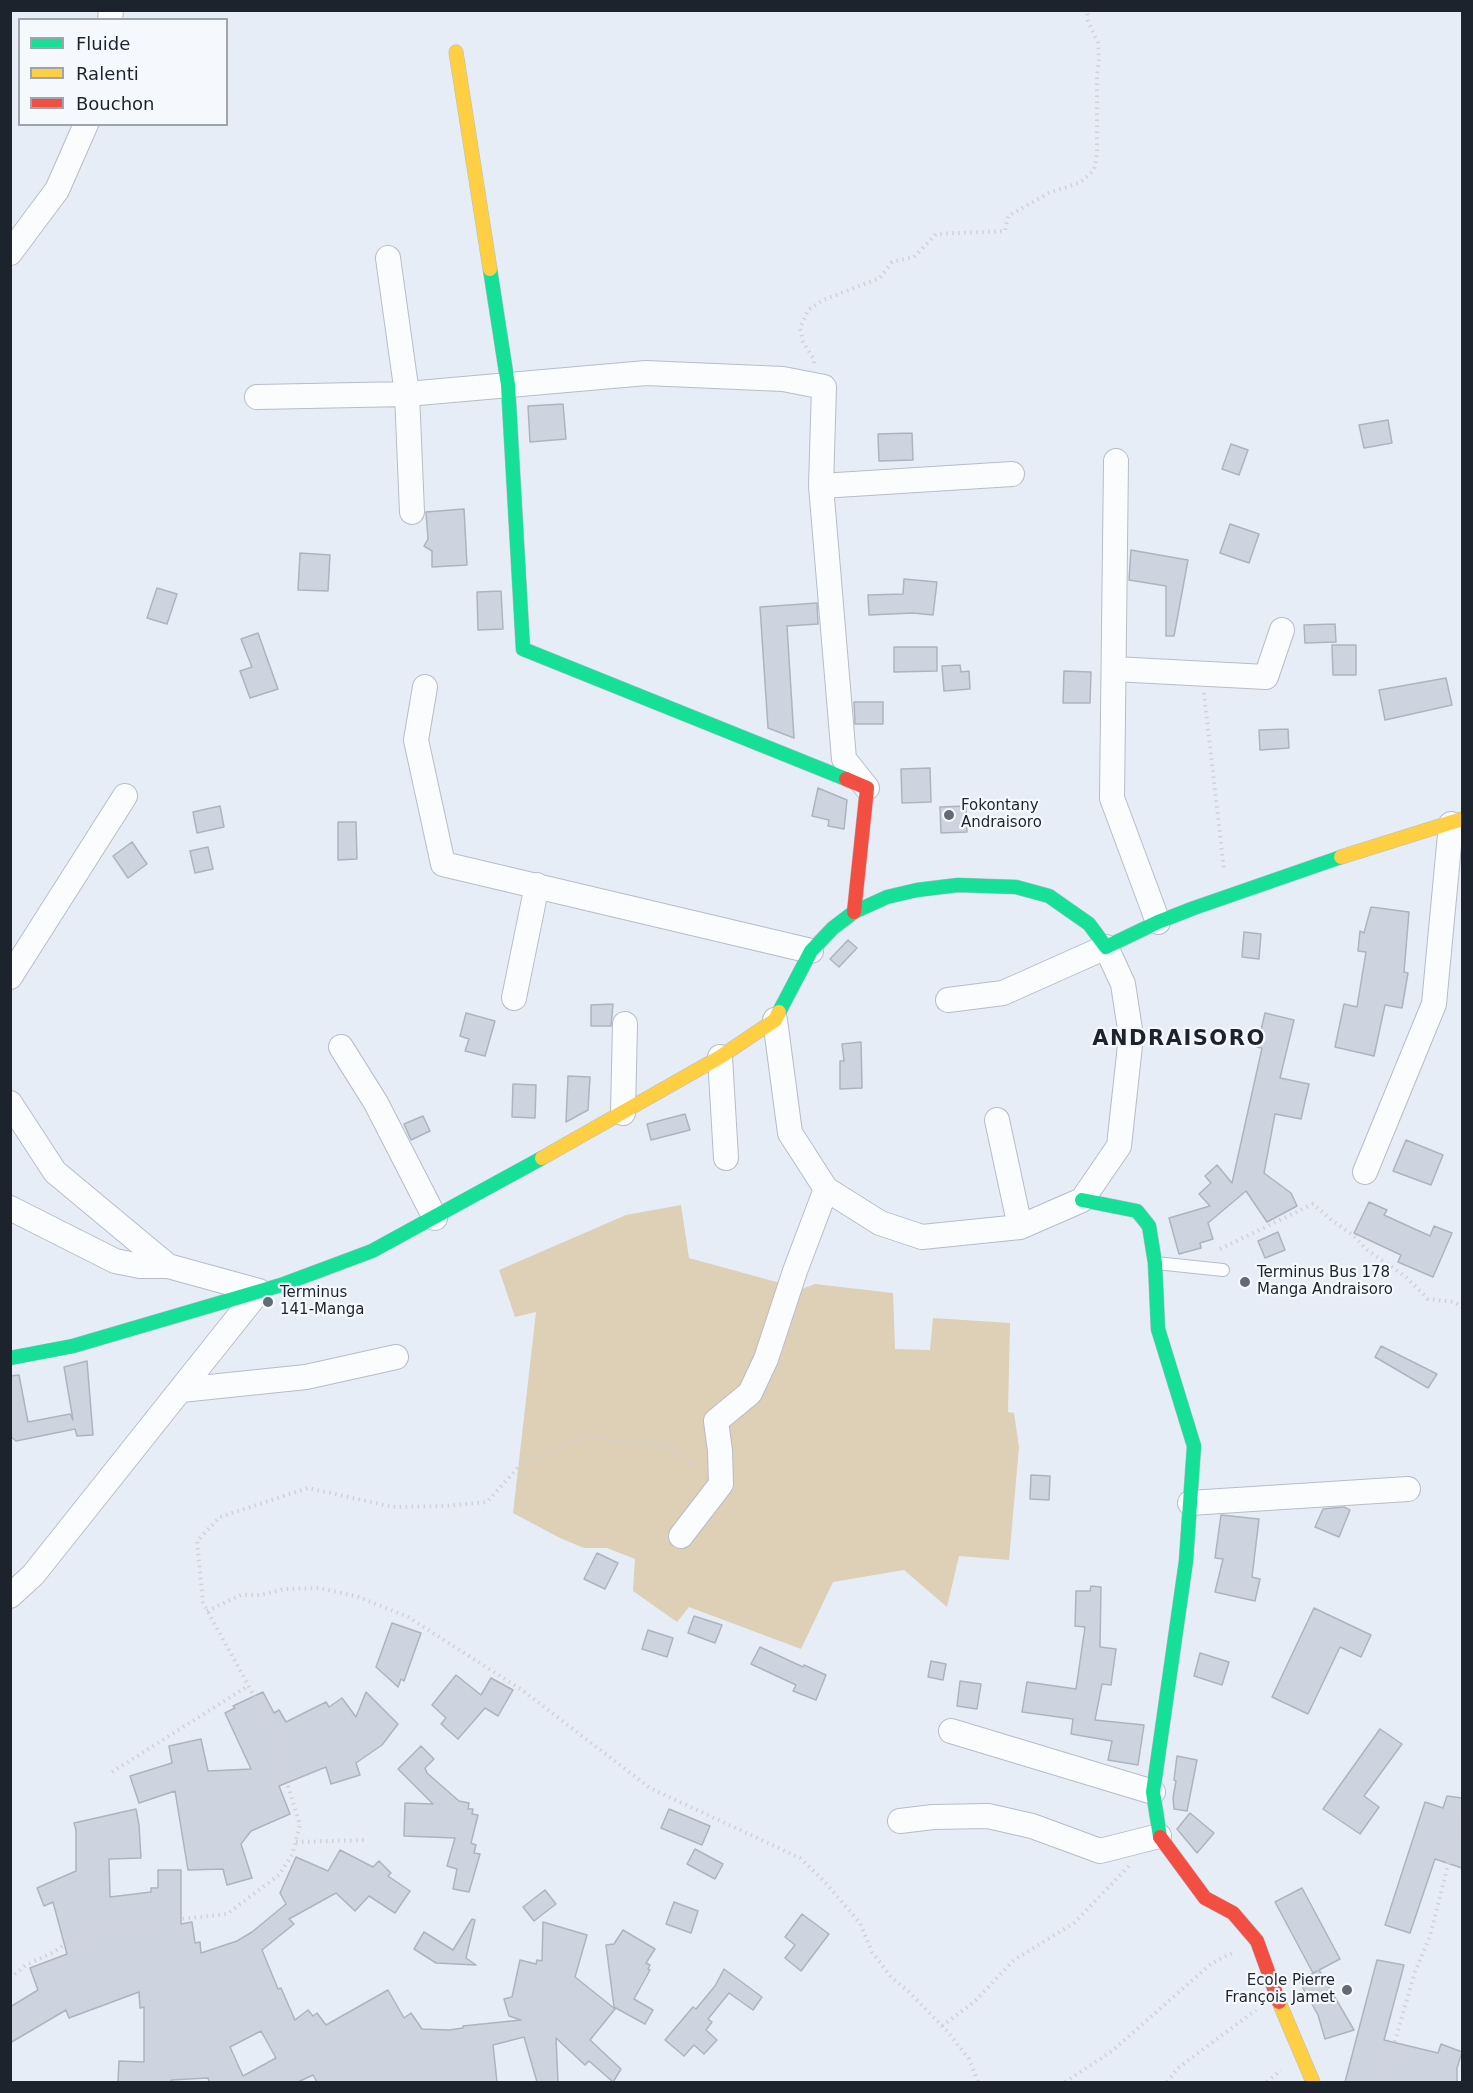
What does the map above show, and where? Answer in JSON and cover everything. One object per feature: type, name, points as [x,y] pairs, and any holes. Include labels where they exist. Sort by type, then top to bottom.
[{"type":"street","points":[[456,52],[508,385],[523,649],[867,788]]},
{"type":"street","points":[[10,253],[57,190],[85,126]]},
{"type":"street","points":[[388,258],[407,394],[412,512]]},
{"type":"street","points":[[257,397],[407,394],[646,373],[783,380],[824,387],[821,486],[844,759],[867,788],[854,912]]},
{"type":"street","points":[[1116,461],[1112,798],[1158,922]]},
{"type":"street","points":[[821,486],[1012,474]]},
{"type":"street","points":[[1114,669],[1266,677],[1282,630]]},
{"type":"street","points":[[425,687],[416,740],[443,864],[811,951]]},
{"type":"street","points":[[10,977],[125,795]]},
{"type":"street","points":[[948,1000],[1003,993],[1158,922],[1328,861],[1456,821],[1434,1004],[1365,1172]]},
{"type":"street","points":[[514,998],[537,885]]},
{"type":"street","points":[[10,1358],[73,1346],[259,1291],[372,1251],[435,1218],[720,1057],[775,1020],[811,951],[833,928],[854,912],[887,897],[917,890],[958,885],[1016,887],[1049,896],[1089,924],[1106,947],[1123,984],[1131,1036],[1119,1146],[1082,1200],[1020,1227],[922,1237],[880,1223],[826,1189],[790,1133],[775,1020]]},
{"type":"street","points":[[623,1113],[625,1024]]},
{"type":"street","points":[[341,1047],[376,1104],[435,1218]]},
{"type":"street","points":[[720,1057],[726,1158]]},
{"type":"street","points":[[10,1103],[55,1172],[168,1266]]},
{"type":"street","points":[[997,1120],[1020,1227]]},
{"type":"street","points":[[681,1536],[721,1484],[716,1420],[750,1393],[766,1359],[795,1271],[826,1189]]},
{"type":"street","points":[[1082,1200],[1137,1211],[1149,1226],[1155,1263],[1158,1329],[1194,1446],[1186,1561],[1153,1792],[1159,1836],[1205,1898],[1233,1912],[1257,1941],[1279,2003],[1313,2082]]},
{"type":"street","points":[[10,1208],[115,1261],[140,1266],[168,1266],[259,1291]]},
{"type":"street","points":[[10,1596],[33,1575],[259,1291]]},
{"type":"street","points":[[181,1390],[306,1377],[396,1357]]},
{"type":"street","points":[[1190,1503],[1408,1489]]},
{"type":"street","points":[[951,1731],[1153,1792]]},
{"type":"street","points":[[900,1821],[933,1817],[987,1816],[1032,1826],[1100,1851],[1159,1836]]},
{"type":"lane","points":[[1155,1263],[1223,1270]]},
{"type":"path","points":[[814,385],[814,359],[803,342],[800,328],[808,310],[822,300],[880,278],[892,262],[914,257],[936,234],[1005,231],[1008,216],[1049,193],[1082,182],[1094,170],[1097,154],[1099,59],[1098,43],[1088,21],[1088,10]]},
{"type":"path","points":[[1202,674],[1227,897]]},
{"type":"path","points":[[1220,1249],[1313,1204],[1353,1235],[1366,1249],[1406,1276],[1428,1299],[1454,1302],[1462,1307]]},
{"type":"path","points":[[10,1978],[26,1965],[69,1942],[100,1932],[135,1924],[227,1914],[279,1875],[292,1855],[300,1825],[268,1721],[203,1603],[197,1541],[220,1517],[308,1488],[393,1507],[488,1502],[521,1464],[585,1436],[666,1445],[721,1484]]},
{"type":"path","points":[[207,1611],[241,1595],[261,1595],[284,1589],[320,1588],[359,1597],[408,1617],[522,1690],[650,1788],[800,1858],[824,1881],[860,1923],[872,1952],[891,1977],[942,2026],[969,2059],[978,2082]]},
{"type":"path","points":[[112,1772],[248,1686]]},
{"type":"path","points":[[1383,2082],[1415,1972],[1430,1936],[1462,1809]]},
{"type":"path","points":[[296,1842],[366,1840]]},
{"type":"path","points":[[942,2026],[974,2002],[1014,1960],[1074,1923],[1136,1859]]},
{"type":"path","points":[[1065,2082],[1112,2051],[1212,1963],[1257,1941]]},
{"type":"path","points":[[1167,2082],[1178,2068],[1255,2010],[1279,2003]]},
{"type":"shaded area","points":[[681,1205],[689,1258],[802,1289],[815,1284],[893,1293],[895,1349],[930,1350],[933,1318],[1010,1323],[1008,1412],[1014,1413],[1019,1447],[1009,1560],[959,1556],[947,1607],[904,1570],[833,1582],[801,1649],[689,1607],[677,1622],[633,1591],[635,1559],[607,1548],[584,1548],[513,1513],[536,1312],[515,1317],[499,1270],[626,1215]]},
{"type":"building","points":[[563,404],[566,439],[530,442],[528,406]]},
{"type":"building","points":[[1388,420],[1392,443],[1364,448],[1359,425]]},
{"type":"building","points":[[912,433],[913,460],[879,461],[878,434]]},
{"type":"building","points":[[1231,444],[1248,450],[1239,475],[1222,469]]},
{"type":"building","points":[[464,509],[467,565],[432,567],[432,551],[424,546],[428,539],[426,512]]},
{"type":"building","points":[[1230,524],[1259,534],[1249,563],[1220,553]]},
{"type":"building","points":[[1131,550],[1188,560],[1174,636],[1166,636],[1166,586],[1129,580]]},
{"type":"building","points":[[300,553],[330,555],[328,591],[298,590]]},
{"type":"building","points":[[904,579],[937,582],[933,615],[913,613],[869,615],[868,595],[903,594]]},
{"type":"building","points":[[157,588],[177,594],[167,624],[147,618]]},
{"type":"building","points":[[501,591],[503,629],[478,630],[477,592]]},
{"type":"building","points":[[817,603],[818,624],[787,626],[794,738],[768,728],[760,607]]},
{"type":"building","points":[[1335,624],[1336,642],[1305,643],[1304,625]]},
{"type":"building","points":[[258,633],[278,689],[250,698],[240,671],[252,667],[241,639]]},
{"type":"building","points":[[1332,645],[1356,645],[1356,675],[1333,675]]},
{"type":"building","points":[[894,647],[937,647],[937,671],[894,672]]},
{"type":"building","points":[[960,665],[961,672],[969,671],[970,689],[944,691],[942,666]]},
{"type":"building","points":[[1064,671],[1091,672],[1090,703],[1063,703]]},
{"type":"building","points":[[1446,678],[1452,705],[1385,720],[1379,690]]},
{"type":"building","points":[[854,702],[883,702],[883,724],[855,724]]},
{"type":"building","points":[[1288,729],[1289,748],[1260,750],[1259,730]]},
{"type":"building","points":[[930,768],[931,802],[902,803],[901,769]]},
{"type":"building","points":[[818,788],[847,800],[844,829],[828,826],[829,820],[812,816]]},
{"type":"building","points":[[220,806],[224,827],[197,833],[193,812]]},
{"type":"building","points":[[966,806],[967,832],[941,833],[940,807]]},
{"type":"building","points":[[338,822],[356,822],[357,859],[338,860]]},
{"type":"building","points":[[132,842],[147,864],[128,878],[113,856]]},
{"type":"building","points":[[208,847],[213,869],[195,873],[190,851]]},
{"type":"building","points":[[1371,907],[1409,912],[1404,972],[1408,973],[1402,1008],[1385,1005],[1374,1056],[1335,1047],[1344,1004],[1357,1007],[1366,952],[1358,951],[1360,931],[1364,933]]},
{"type":"building","points":[[1244,932],[1261,934],[1259,959],[1242,957]]},
{"type":"building","points":[[848,940],[857,948],[839,967],[830,959]]},
{"type":"building","points":[[613,1004],[611,1026],[591,1026],[591,1005]]},
{"type":"building","points":[[466,1013],[495,1021],[485,1056],[465,1051],[469,1039],[460,1036]]},
{"type":"building","points":[[1265,1013],[1294,1020],[1280,1078],[1309,1084],[1301,1119],[1275,1114],[1264,1173],[1291,1193],[1297,1206],[1267,1222],[1246,1191],[1208,1223],[1213,1239],[1200,1243],[1201,1248],[1179,1254],[1169,1218],[1210,1206],[1199,1194],[1211,1183],[1205,1176],[1217,1165],[1232,1183],[1262,1048],[1257,1047]]},
{"type":"building","points":[[861,1042],[862,1088],[840,1089],[840,1061],[844,1061],[842,1044]]},
{"type":"building","points":[[568,1076],[590,1077],[588,1110],[566,1122]]},
{"type":"building","points":[[513,1084],[536,1085],[535,1118],[512,1117]]},
{"type":"building","points":[[685,1114],[690,1130],[651,1140],[647,1124]]},
{"type":"building","points":[[423,1116],[430,1131],[411,1140],[404,1124]]},
{"type":"building","points":[[1406,1140],[1443,1155],[1431,1185],[1393,1171]]},
{"type":"building","points":[[1369,1202],[1387,1210],[1384,1215],[1430,1236],[1434,1226],[1452,1233],[1433,1277],[1398,1262],[1401,1255],[1354,1233]]},
{"type":"building","points":[[1278,1232],[1285,1250],[1265,1258],[1258,1241]]},
{"type":"building","points":[[1381,1346],[1437,1374],[1428,1388],[1375,1357]]},
{"type":"building","points":[[87,1361],[93,1435],[77,1436],[75,1429],[16,1441],[10,1436],[10,1376],[19,1375],[28,1422],[70,1414],[73,1420],[64,1367]]},
{"type":"building","points":[[1031,1475],[1050,1476],[1049,1500],[1030,1499]]},
{"type":"building","points":[[1344,1507],[1350,1510],[1339,1537],[1315,1527],[1323,1509]]},
{"type":"building","points":[[1221,1515],[1259,1519],[1252,1577],[1260,1579],[1255,1601],[1215,1592],[1223,1559],[1215,1558]]},
{"type":"building","points":[[597,1553],[618,1563],[605,1589],[584,1579]]},
{"type":"building","points":[[1091,1586],[1101,1587],[1100,1647],[1116,1649],[1111,1685],[1102,1684],[1095,1720],[1144,1725],[1138,1765],[1108,1760],[1112,1741],[1071,1734],[1073,1719],[1022,1712],[1027,1682],[1076,1689],[1085,1627],[1075,1626],[1076,1591],[1090,1591]]},
{"type":"building","points":[[1314,1608],[1371,1635],[1361,1657],[1340,1647],[1308,1714],[1272,1697]]},
{"type":"building","points":[[694,1616],[722,1625],[715,1643],[688,1633]]},
{"type":"building","points":[[392,1623],[421,1633],[404,1681],[401,1679],[398,1687],[376,1667]]},
{"type":"building","points":[[648,1630],[673,1638],[667,1657],[642,1649]]},
{"type":"building","points":[[760,1647],[826,1675],[816,1700],[793,1691],[796,1685],[751,1664]]},
{"type":"building","points":[[1200,1653],[1229,1662],[1222,1685],[1194,1676]]},
{"type":"building","points":[[931,1661],[946,1664],[943,1680],[928,1677]]},
{"type":"building","points":[[456,1675],[481,1695],[491,1678],[513,1690],[498,1716],[485,1708],[458,1739],[441,1724],[446,1718],[432,1705]]},
{"type":"building","points":[[960,1681],[981,1684],[977,1709],[957,1706]]},
{"type":"building","points":[[263,1692],[274,1713],[279,1710],[286,1722],[326,1702],[329,1707],[342,1698],[356,1717],[366,1692],[398,1724],[382,1745],[356,1763],[360,1775],[331,1784],[326,1767],[279,1786],[290,1814],[251,1831],[241,1844],[252,1878],[227,1885],[223,1869],[188,1870],[175,1791],[139,1803],[130,1776],[172,1763],[169,1746],[201,1739],[208,1771],[251,1769],[225,1713],[235,1708],[233,1706]]},
{"type":"building","points":[[1380,1729],[1402,1744],[1364,1796],[1379,1807],[1360,1834],[1323,1809]]},
{"type":"building","points":[[421,1746],[434,1759],[425,1768],[427,1773],[459,1801],[469,1803],[468,1809],[473,1809],[472,1814],[478,1815],[471,1843],[476,1845],[474,1853],[480,1854],[469,1892],[453,1889],[457,1869],[447,1866],[455,1838],[404,1836],[405,1803],[433,1804],[398,1769]]},
{"type":"building","points":[[1177,1756],[1197,1760],[1187,1811],[1174,1809]]},
{"type":"building","points":[[1447,1796],[1462,1798],[1462,1868],[1435,1859],[1410,1933],[1385,1925],[1425,1802],[1443,1808]]},
{"type":"building","points":[[136,1809],[141,1858],[109,1859],[110,1897],[151,1892],[151,1888],[158,1888],[158,1870],[181,1870],[181,1924],[192,1922],[195,1943],[200,1942],[201,1953],[237,1941],[252,1932],[286,1904],[280,1893],[296,1857],[328,1871],[340,1850],[373,1867],[379,1861],[391,1873],[388,1876],[410,1891],[395,1913],[369,1896],[355,1911],[336,1893],[289,1919],[294,1924],[262,1950],[278,1989],[281,1988],[295,2020],[308,2010],[313,2016],[317,2013],[326,2025],[388,1990],[404,2018],[411,2013],[422,2029],[449,2030],[463,2028],[463,2026],[521,2020],[509,2016],[504,1999],[512,1997],[520,1960],[536,1964],[537,1960],[542,1961],[543,1922],[587,1935],[575,1977],[615,2009],[590,2040],[621,2069],[613,2082],[589,2061],[585,2065],[556,2038],[558,2082],[537,2082],[524,2037],[493,2045],[497,2082],[317,2082],[313,2075],[298,2082],[209,2082],[208,2078],[171,2080],[172,2082],[118,2082],[119,2061],[144,2062],[144,2007],[140,2008],[139,1992],[69,2018],[66,2010],[10,2043],[10,2007],[38,1990],[30,1968],[67,1954],[53,1902],[44,1906],[37,1888],[76,1871],[74,1823]],"holes":[[[261,2031],[276,2058],[243,2076],[230,2047]]]},
{"type":"building","points":[[669,1809],[710,1826],[702,1845],[661,1828]]},
{"type":"building","points":[[1190,1813],[1214,1833],[1197,1853],[1177,1829]]},
{"type":"building","points":[[695,1849],[723,1864],[715,1879],[687,1864]]},
{"type":"building","points":[[1302,1888],[1340,1959],[1319,1970],[1354,2030],[1325,2039],[1318,2015],[1299,1981],[1317,1971],[1313,1973],[1275,1902]]},
{"type":"building","points":[[545,1890],[556,1904],[534,1921],[523,1907]]},
{"type":"building","points":[[674,1902],[698,1911],[691,1933],[666,1924]]},
{"type":"building","points":[[802,1914],[829,1934],[801,1971],[785,1958],[795,1945],[785,1937]]},
{"type":"building","points":[[472,1919],[475,1920],[466,1958],[476,1965],[436,1963],[414,1949],[424,1932],[453,1950]]},
{"type":"building","points":[[623,1930],[655,1949],[646,1963],[650,1965],[648,1969],[650,1970],[634,1999],[653,2010],[645,2024],[614,2007],[606,1945],[614,1944]]},
{"type":"building","points":[[1377,1960],[1404,1965],[1384,2040],[1438,2053],[1441,2044],[1462,2052],[1457,2068],[1457,2082],[1345,2082]]},
{"type":"building","points":[[724,1969],[762,1997],[753,2010],[729,1993],[708,2019],[712,2022],[706,2030],[717,2040],[704,2054],[694,2045],[684,2056],[665,2040],[693,2007],[696,2009],[715,1986]]},
{"type":"traffic: fast","points":[[490,269],[508,385],[523,649],[846,779]]},
{"type":"traffic: fast","points":[[779,1012],[811,951],[833,928],[854,912],[887,897],[917,890],[958,885],[1016,887],[1049,896],[1089,924],[1106,947],[1194,908],[1341,857]]},
{"type":"traffic: fast","points":[[10,1358],[73,1346],[281,1285],[372,1251],[542,1158]]},
{"type":"traffic: fast","points":[[1082,1200],[1137,1211],[1149,1226],[1155,1263],[1158,1329],[1194,1446],[1186,1561],[1153,1792],[1160,1837]]},
{"type":"traffic: slow","points":[[456,52],[490,269]]},
{"type":"traffic: slow","points":[[1341,857],[1462,819]]},
{"type":"traffic: slow","points":[[542,1158],[720,1057],[775,1020],[779,1012]]},
{"type":"traffic: slow","points":[[1279,2002],[1313,2082]]},
{"type":"traffic: jam","points":[[846,779],[867,788],[854,912]]},
{"type":"traffic: jam","points":[[1160,1837],[1205,1898],[1233,1913],[1257,1941],[1279,2002]]},
{"type":"place","name":"Fokontany Andraisoro","points":[[949,815]]},
{"type":"place","name":"Terminus Bus 178 Manga Andraisoro","points":[[1245,1282]]},
{"type":"place","name":"Terminus 141-Manga","points":[[268,1302]]},
{"type":"place","name":"Ecole Pierre François Jamet","points":[[1347,1990]]},
{"type":"district","name":"ANDRAISORO","points":[[1179,1040]]}]
